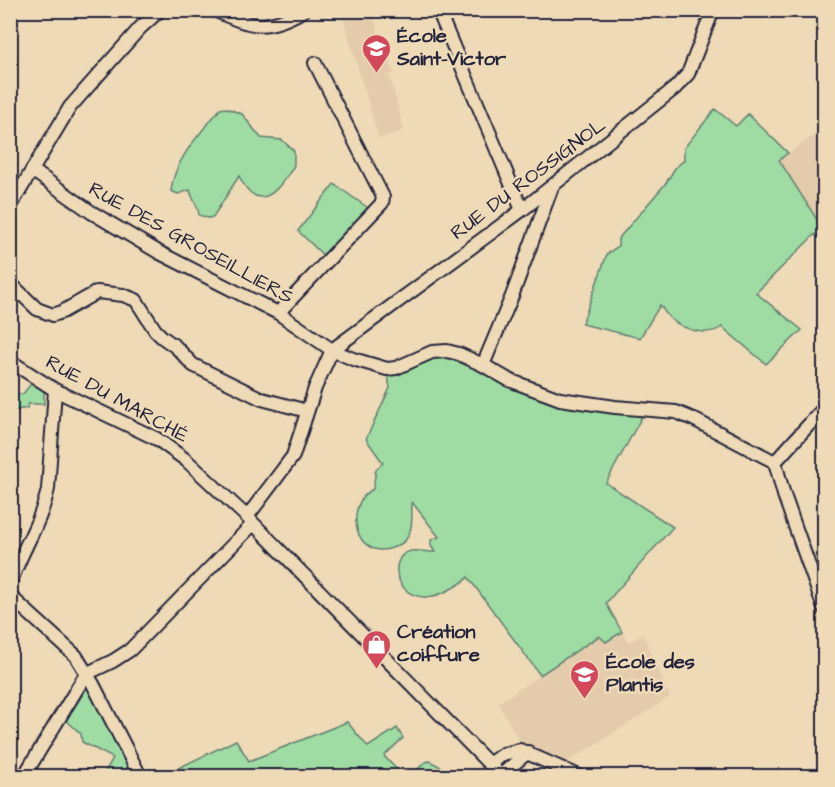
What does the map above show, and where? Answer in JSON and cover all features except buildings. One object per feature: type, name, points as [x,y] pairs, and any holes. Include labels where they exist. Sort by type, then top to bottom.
[{"type":"street","points":[[10,207],[70,107],[140,28],[160,10]]},
{"type":"street","points":[[214,10],[238,20],[263,25],[283,21],[303,10]]},
{"type":"street","points":[[438,10],[522,210]]},
{"type":"street","name":"RUE DU ROSSIGNOL","points":[[332,350],[522,210],[675,88],[688,74],[713,10]]},
{"type":"street","points":[[278,313],[382,203],[383,197],[315,63]]},
{"type":"street","name":"RUE DES GROSEILLIERS","points":[[32,170],[91,212],[160,253],[278,313],[332,350],[387,369],[396,368],[423,355],[440,351],[459,354],[509,380],[560,399],[587,404],[676,412],[775,462]]},
{"type":"street","points":[[483,365],[512,296],[553,186]]},
{"type":"street","points":[[10,283],[37,309],[53,315],[97,292],[123,295],[136,300],[155,330],[176,346],[193,366],[262,399],[307,411]]},
{"type":"street","points":[[24,777],[86,674],[130,650],[250,521],[293,456],[324,364],[332,350]]},
{"type":"street","name":"RUE DU MARCHÉ","points":[[10,361],[55,390],[168,445],[186,460],[250,521],[500,776]]},
{"type":"street","points":[[10,584],[45,504],[55,390]]},
{"type":"street","points":[[825,408],[775,462],[784,495],[825,608]]},
{"type":"street","points":[[10,596],[76,656],[140,777]]},
{"type":"street","points":[[489,764],[502,754],[520,750],[579,777]]},
{"type":"street","points":[[500,776],[528,752]]},
{"type":"shaded area","name":"École Saint-Victor","points":[[341,11],[373,11],[383,55],[388,54],[394,73],[389,75],[404,130],[379,139]]},
{"type":"shaded area","points":[[824,129],[824,224],[821,226],[779,159]]},
{"type":"shaded area","name":"École des Plantis","points":[[622,632],[629,643],[643,634],[670,697],[560,767],[525,751],[498,703],[600,635],[606,642]]},
{"type":"green space","points":[[226,108],[242,114],[261,138],[282,140],[294,151],[294,165],[277,189],[265,197],[259,197],[249,191],[239,176],[213,217],[208,218],[199,215],[190,190],[178,194],[171,191],[173,179],[183,157],[220,109]]},
{"type":"green space","points":[[715,109],[736,126],[748,114],[788,153],[779,160],[821,226],[824,224],[824,244],[815,234],[756,293],[802,330],[766,364],[722,327],[710,332],[690,329],[670,319],[660,305],[640,338],[582,324],[607,254],[618,246],[618,239],[684,160],[684,148]]},
{"type":"green space","points":[[334,184],[374,212],[328,260],[298,231]]},
{"type":"green space","points":[[440,351],[536,391],[646,409],[606,483],[673,527],[606,603],[622,632],[606,642],[599,636],[540,675],[468,577],[449,590],[432,596],[418,596],[407,591],[400,583],[397,573],[398,563],[402,556],[411,551],[435,552],[431,546],[431,540],[439,537],[412,502],[411,529],[405,540],[398,546],[379,550],[369,546],[361,539],[357,529],[358,506],[364,496],[373,489],[376,469],[383,463],[366,439],[390,388],[387,369]]},
{"type":"green space","points":[[33,381],[44,391],[44,404],[28,404],[27,408],[11,411],[11,394],[23,394]]},
{"type":"green space","points":[[93,684],[125,759],[127,766],[125,776],[115,776],[105,772],[113,758],[82,742],[81,734],[66,720],[86,689]]},
{"type":"green space","points":[[347,722],[368,747],[397,728],[403,738],[384,756],[403,776],[162,776],[236,740],[249,761]]},
{"type":"green space","points":[[430,761],[448,771],[452,776],[411,776],[425,762]]},
{"type":"place","name":"École Saint-Victor","points":[[376,74]]},
{"type":"place","name":"Création coiffure","points":[[376,670]]},
{"type":"place","name":"École des Plantis","points":[[585,700]]}]
